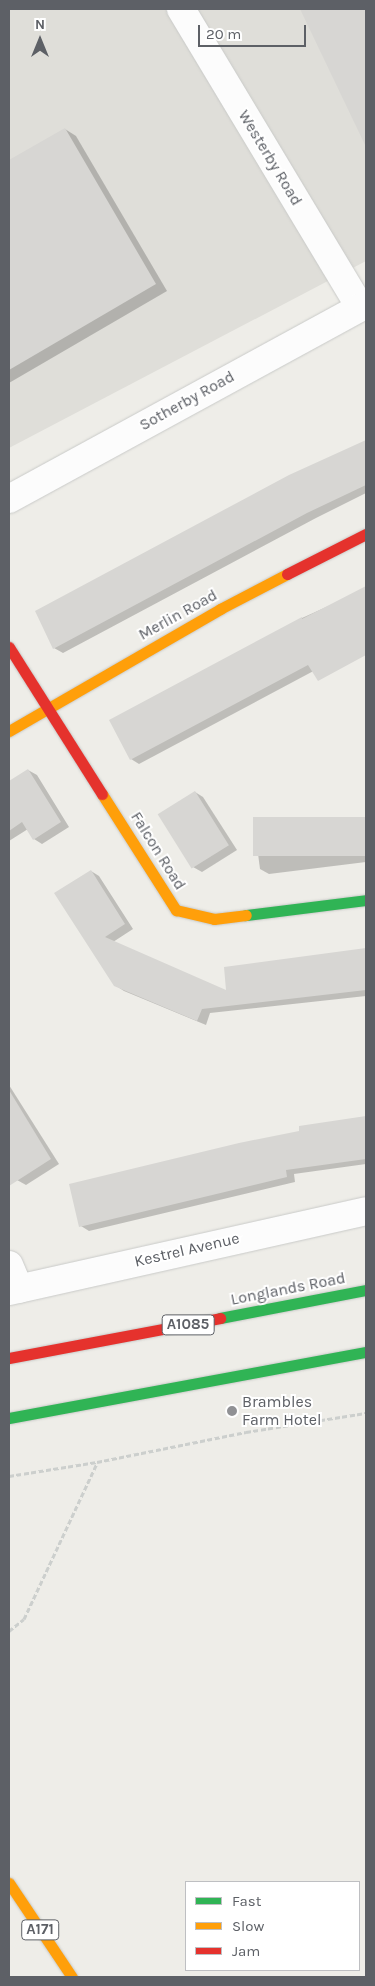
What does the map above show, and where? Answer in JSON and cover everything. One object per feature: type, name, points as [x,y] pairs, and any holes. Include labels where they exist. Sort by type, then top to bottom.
[{"type":"street","name":"Westerby Road","points":[[181,9],[363,306]]},
{"type":"street","name":"Sotherby Road","points":[[9,499],[363,306]]},
{"type":"street","name":"Merlin Road","points":[[9,731],[220,609],[366,534]]},
{"type":"street","name":"Falcon Road","points":[[9,647],[176,910],[214,919],[366,900]]},
{"type":"street","name":"Kestrel Avenue","points":[[12,1282],[366,1211]]},
{"type":"street","name":"Longlands Road","points":[[9,1358],[366,1290]]},
{"type":"street","points":[[9,1418],[366,1352]]},
{"type":"street","name":"A171","points":[[9,1883],[72,1977]]},
{"type":"path","points":[[9,1476],[97,1462],[246,1432],[366,1413]]},
{"type":"path","points":[[9,1631],[24,1619],[97,1462]]},
{"type":"shaded area","points":[[9,9],[366,9],[366,261],[9,448]]},
{"type":"building","points":[[300,9],[366,9],[366,147]]},
{"type":"building","points":[[65,128],[156,284],[9,370],[9,160]]},
{"type":"building","points":[[366,440],[366,485],[307,513],[53,649],[35,611],[289,475]]},
{"type":"building","points":[[366,586],[366,655],[318,681],[308,665],[130,760],[109,720],[302,617],[302,619]]},
{"type":"building","points":[[28,769],[61,822],[33,840],[22,822],[9,831],[9,781]]},
{"type":"building","points":[[195,791],[229,845],[192,869],[158,814]]},
{"type":"building","points":[[253,817],[366,817],[366,856],[253,856]]},
{"type":"building","points":[[91,870],[125,924],[105,937],[226,990],[224,967],[366,948],[366,990],[202,1009],[197,1021],[114,986],[54,893]]},
{"type":"building","points":[[9,1090],[51,1159],[9,1186]]},
{"type":"building","points":[[366,1116],[366,1159],[286,1170],[287,1177],[79,1227],[69,1184],[239,1143],[299,1131],[299,1126]]},
{"type":"traffic: fast","points":[[246,915],[366,900]]},
{"type":"traffic: fast","points":[[220,1318],[366,1290]]},
{"type":"traffic: fast","points":[[9,1418],[366,1352]]},
{"type":"traffic: slow","points":[[9,731],[220,609],[287,574]]},
{"type":"traffic: slow","points":[[102,794],[176,910],[214,919],[246,915]]},
{"type":"traffic: slow","points":[[9,1883],[72,1977]]},
{"type":"traffic: jam","points":[[287,574],[366,534]]},
{"type":"traffic: jam","points":[[9,647],[102,794]]},
{"type":"traffic: jam","points":[[9,1358],[220,1318]]},
{"type":"place","name":"Brambles Farm Hotel","points":[[232,1411]]}]
